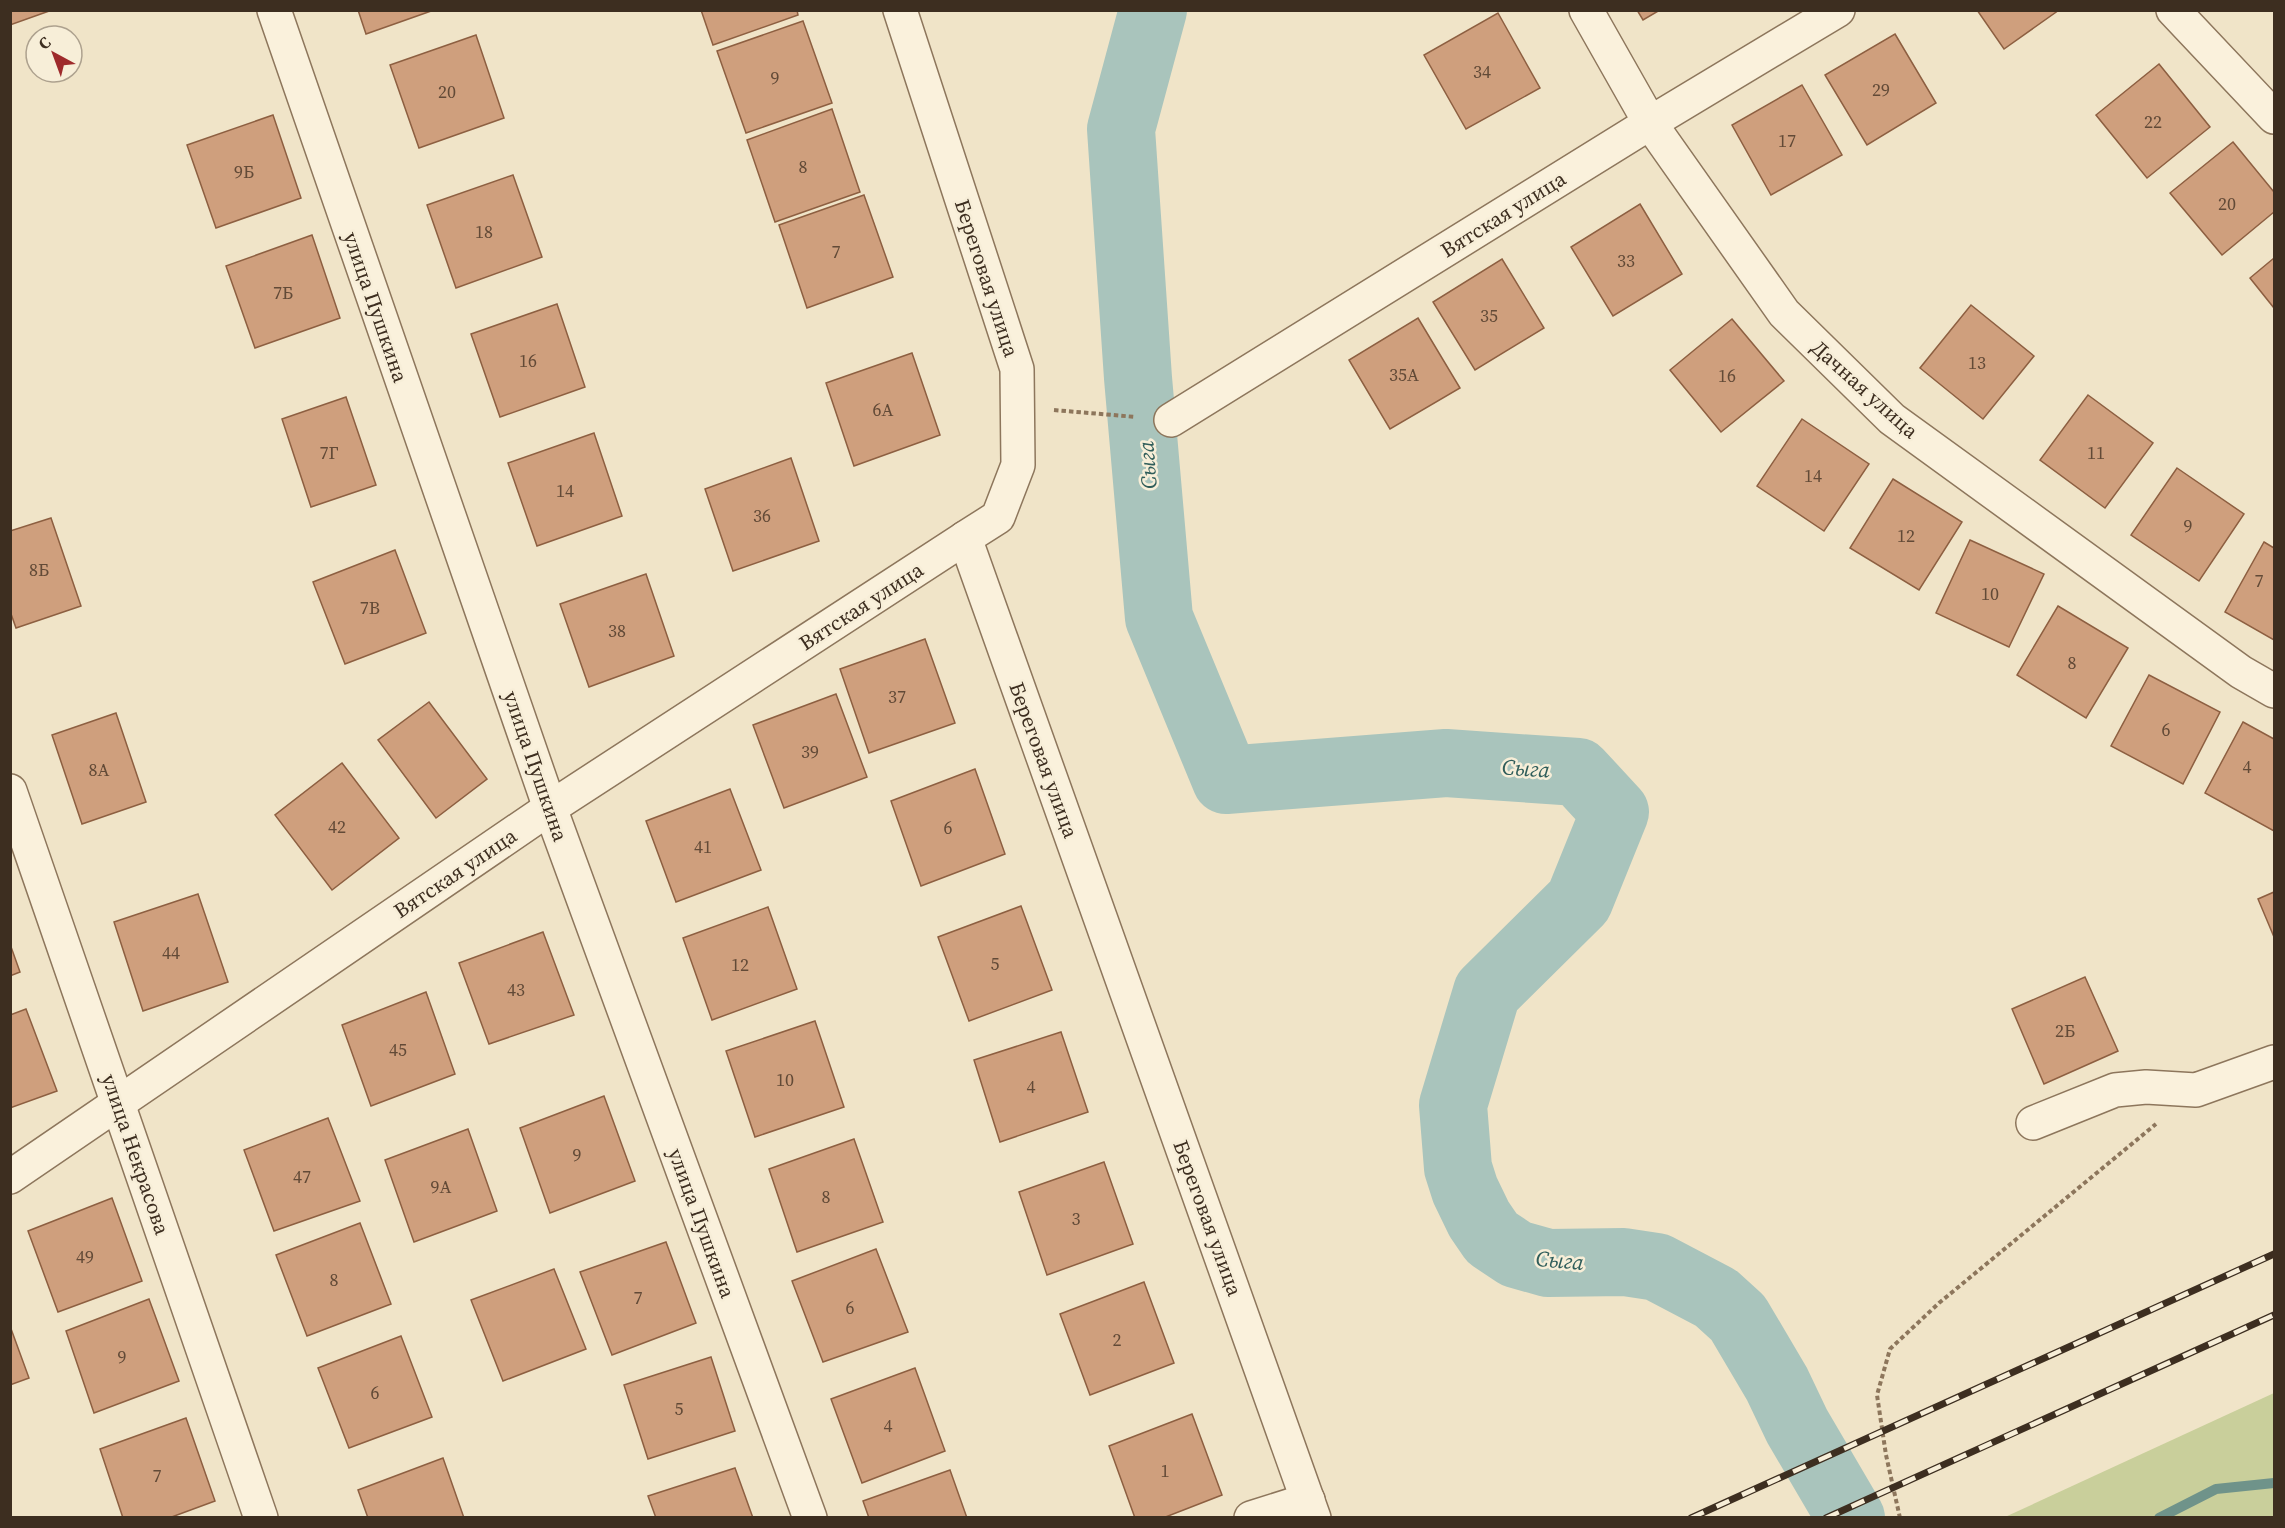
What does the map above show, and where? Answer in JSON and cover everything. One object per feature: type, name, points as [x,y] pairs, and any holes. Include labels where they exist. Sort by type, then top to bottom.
[{"type":"street","name":"улица Пушкина","points":[[274,10],[550,808],[810,1518]]},
{"type":"street","name":"Береговая улица","points":[[900,10],[1017,369],[1018,465],[998,518],[965,538],[1311,1509]]},
{"type":"street","name":"Дачная улица","points":[[1586,10],[1650,123],[1784,313],[1892,419],[2241,672],[2274,691]]},
{"type":"street","name":"Вятская улица","points":[[1171,420],[1650,123],[1838,10]]},
{"type":"street","points":[[2173,10],[2274,117]]},
{"type":"street","name":"Вятская улица","points":[[10,1177],[550,808],[965,538]]},
{"type":"street","name":"улица Некрасова","points":[[10,791],[261,1518]]},
{"type":"street","points":[[2033,1123],[2115,1090],[2146,1087],[2196,1090],[2274,1062]]},
{"type":"street","points":[[1251,1518],[1311,1509]]},
{"type":"path","points":[[1017,407],[1171,420]]},
{"type":"path","points":[[1900,1518],[1877,1395],[1890,1349],[1939,1303],[2196,1090]]},
{"type":"green space","points":[[2274,1393],[2274,1517],[2005,1517]]},
{"type":"building","points":[[10,10],[52,10],[10,25]]},
{"type":"building","points":[[358,10],[434,10],[366,34]]},
{"type":"building","points":[[701,10],[797,10],[798,15],[713,45]]},
{"type":"building","points":[[1637,10],[1660,10],[1643,20]]},
{"type":"building","points":[[1977,10],[2059,10],[2004,49]]},
{"type":"building","points":[[1498,13],[1540,88],[1466,129],[1424,55]]},
{"type":"building","points":[[803,21],[832,103],[746,133],[717,51]]},
{"type":"building","points":[[1895,34],[1936,103],[1867,145],[1825,75]]},
{"type":"building","points":[[476,35],[504,118],[419,148],[390,65]]},
{"type":"building","points":[[2159,64],[2210,127],[2147,178],[2096,115]]},
{"type":"building","points":[[1802,85],[1842,155],[1771,195],[1732,125]]},
{"type":"building","points":[[832,109],[860,192],[775,222],[747,140]]},
{"type":"building","points":[[273,115],[301,198],[216,228],[187,145]]},
{"type":"building","points":[[2233,142],[2274,192],[2274,212],[2222,255],[2170,193]]},
{"type":"building","points":[[513,175],[542,257],[456,288],[427,205]]},
{"type":"building","points":[[864,195],[893,277],[807,308],[779,225]]},
{"type":"building","points":[[1640,204],[1682,274],[1613,316],[1571,247]]},
{"type":"building","points":[[312,235],[340,318],[255,348],[226,266]]},
{"type":"building","points":[[2274,258],[2274,308],[2250,278]]},
{"type":"building","points":[[1502,259],[1544,328],[1475,370],[1433,302]]},
{"type":"building","points":[[557,304],[585,387],[500,417],[471,334]]},
{"type":"building","points":[[1971,305],[2034,356],[1983,419],[1920,368]]},
{"type":"building","points":[[1418,318],[1460,388],[1390,429],[1349,360]]},
{"type":"building","points":[[1732,319],[1784,381],[1721,432],[1670,370]]},
{"type":"building","points":[[912,353],[940,435],[854,466],[826,383]]},
{"type":"building","points":[[2088,395],[2153,443],[2105,508],[2040,460]]},
{"type":"building","points":[[346,397],[376,485],[311,507],[282,419]]},
{"type":"building","points":[[1802,419],[1869,464],[1824,531],[1757,486]]},
{"type":"building","points":[[594,433],[622,516],[537,546],[508,463]]},
{"type":"building","points":[[791,458],[819,541],[733,571],[705,489]]},
{"type":"building","points":[[2177,468],[2244,514],[2199,581],[2131,535]]},
{"type":"building","points":[[1893,479],[1962,522],[1919,590],[1850,548]]},
{"type":"building","points":[[51,518],[81,606],[16,628],[10,611],[10,531]]},
{"type":"building","points":[[1970,540],[2044,574],[2009,647],[1936,613]]},
{"type":"building","points":[[2264,542],[2274,548],[2274,640],[2225,612]]},
{"type":"building","points":[[395,550],[426,633],[345,664],[313,582]]},
{"type":"building","points":[[646,574],[674,656],[589,687],[560,604]]},
{"type":"building","points":[[2058,606],[2128,648],[2086,718],[2017,675]]},
{"type":"building","points":[[925,639],[955,723],[869,753],[840,669]]},
{"type":"building","points":[[2149,675],[2220,712],[2183,784],[2111,746]]},
{"type":"building","points":[[836,694],[867,777],[784,808],[753,725]]},
{"type":"building","points":[[429,702],[487,779],[436,818],[378,740]]},
{"type":"building","points":[[116,713],[146,802],[82,824],[52,735]]},
{"type":"building","points":[[2243,722],[2274,739],[2274,831],[2205,793]]},
{"type":"building","points":[[342,763],[399,838],[332,890],[275,815]]},
{"type":"building","points":[[975,769],[1005,854],[921,886],[891,801]]},
{"type":"building","points":[[730,789],[761,870],[676,902],[646,821]]},
{"type":"building","points":[[2274,892],[2274,937],[2258,899]]},
{"type":"building","points":[[198,894],[228,982],[143,1011],[114,922]]},
{"type":"building","points":[[1021,906],[1052,990],[969,1021],[938,937]]},
{"type":"building","points":[[768,907],[797,989],[712,1020],[683,938]]},
{"type":"building","points":[[543,932],[574,1015],[489,1044],[459,963]]},
{"type":"building","points":[[10,944],[20,972],[10,976]]},
{"type":"building","points":[[2085,977],[2118,1051],[2044,1084],[2012,1009]]},
{"type":"building","points":[[426,992],[455,1074],[371,1106],[342,1025]]},
{"type":"building","points":[[26,1009],[57,1091],[10,1108],[10,1015]]},
{"type":"building","points":[[815,1021],[844,1107],[755,1137],[726,1051]]},
{"type":"building","points":[[1061,1032],[1088,1112],[1000,1142],[974,1060]]},
{"type":"building","points":[[604,1096],[635,1181],[550,1213],[520,1128]]},
{"type":"building","points":[[328,1118],[360,1201],[274,1231],[244,1150]]},
{"type":"building","points":[[468,1129],[497,1211],[414,1242],[385,1160]]},
{"type":"building","points":[[854,1139],[883,1222],[797,1252],[769,1169]]},
{"type":"building","points":[[1104,1162],[1133,1244],[1047,1275],[1019,1192]]},
{"type":"building","points":[[112,1198],[142,1281],[58,1312],[28,1231]]},
{"type":"building","points":[[360,1223],[391,1304],[307,1336],[276,1255]]},
{"type":"building","points":[[666,1242],[696,1323],[612,1355],[580,1272]]},
{"type":"building","points":[[876,1249],[908,1332],[823,1362],[792,1281]]},
{"type":"building","points":[[554,1269],[586,1349],[503,1381],[471,1300]]},
{"type":"building","points":[[1144,1282],[1174,1363],[1090,1395],[1060,1314]]},
{"type":"building","points":[[149,1299],[179,1381],[94,1413],[66,1331]]},
{"type":"building","points":[[10,1326],[29,1378],[10,1385]]},
{"type":"building","points":[[401,1336],[432,1417],[349,1448],[318,1368]]},
{"type":"building","points":[[711,1357],[735,1431],[648,1459],[624,1385]]},
{"type":"building","points":[[915,1368],[945,1451],[862,1483],[831,1399]]},
{"type":"building","points":[[1192,1414],[1222,1495],[1163,1518],[1135,1518],[1109,1446]]},
{"type":"building","points":[[186,1418],[215,1501],[169,1518],[123,1518],[100,1449]]},
{"type":"building","points":[[443,1458],[464,1518],[368,1518],[358,1490]]},
{"type":"building","points":[[735,1468],[753,1518],[656,1518],[648,1496]]},
{"type":"building","points":[[950,1470],[967,1518],[869,1518],[863,1501]]},
{"type":"waterway","name":"Сыга","points":[[1153,10],[1121,129],[1138,378],[1159,618],[1226,780],[1446,763],[1578,772],[1615,812],[1579,901],[1487,992],[1453,1105],[1458,1168],[1465,1190],[1479,1219],[1492,1238],[1516,1254],[1548,1263],[1624,1262],[1657,1267],[1716,1298],[1738,1318],[1851,1518]]},
{"type":"waterway","points":[[2159,1518],[2216,1489],[2274,1483]]},
{"type":"railway","points":[[1691,1518],[2274,1254]]},
{"type":"railway","points":[[1826,1518],[2274,1315]]}]
